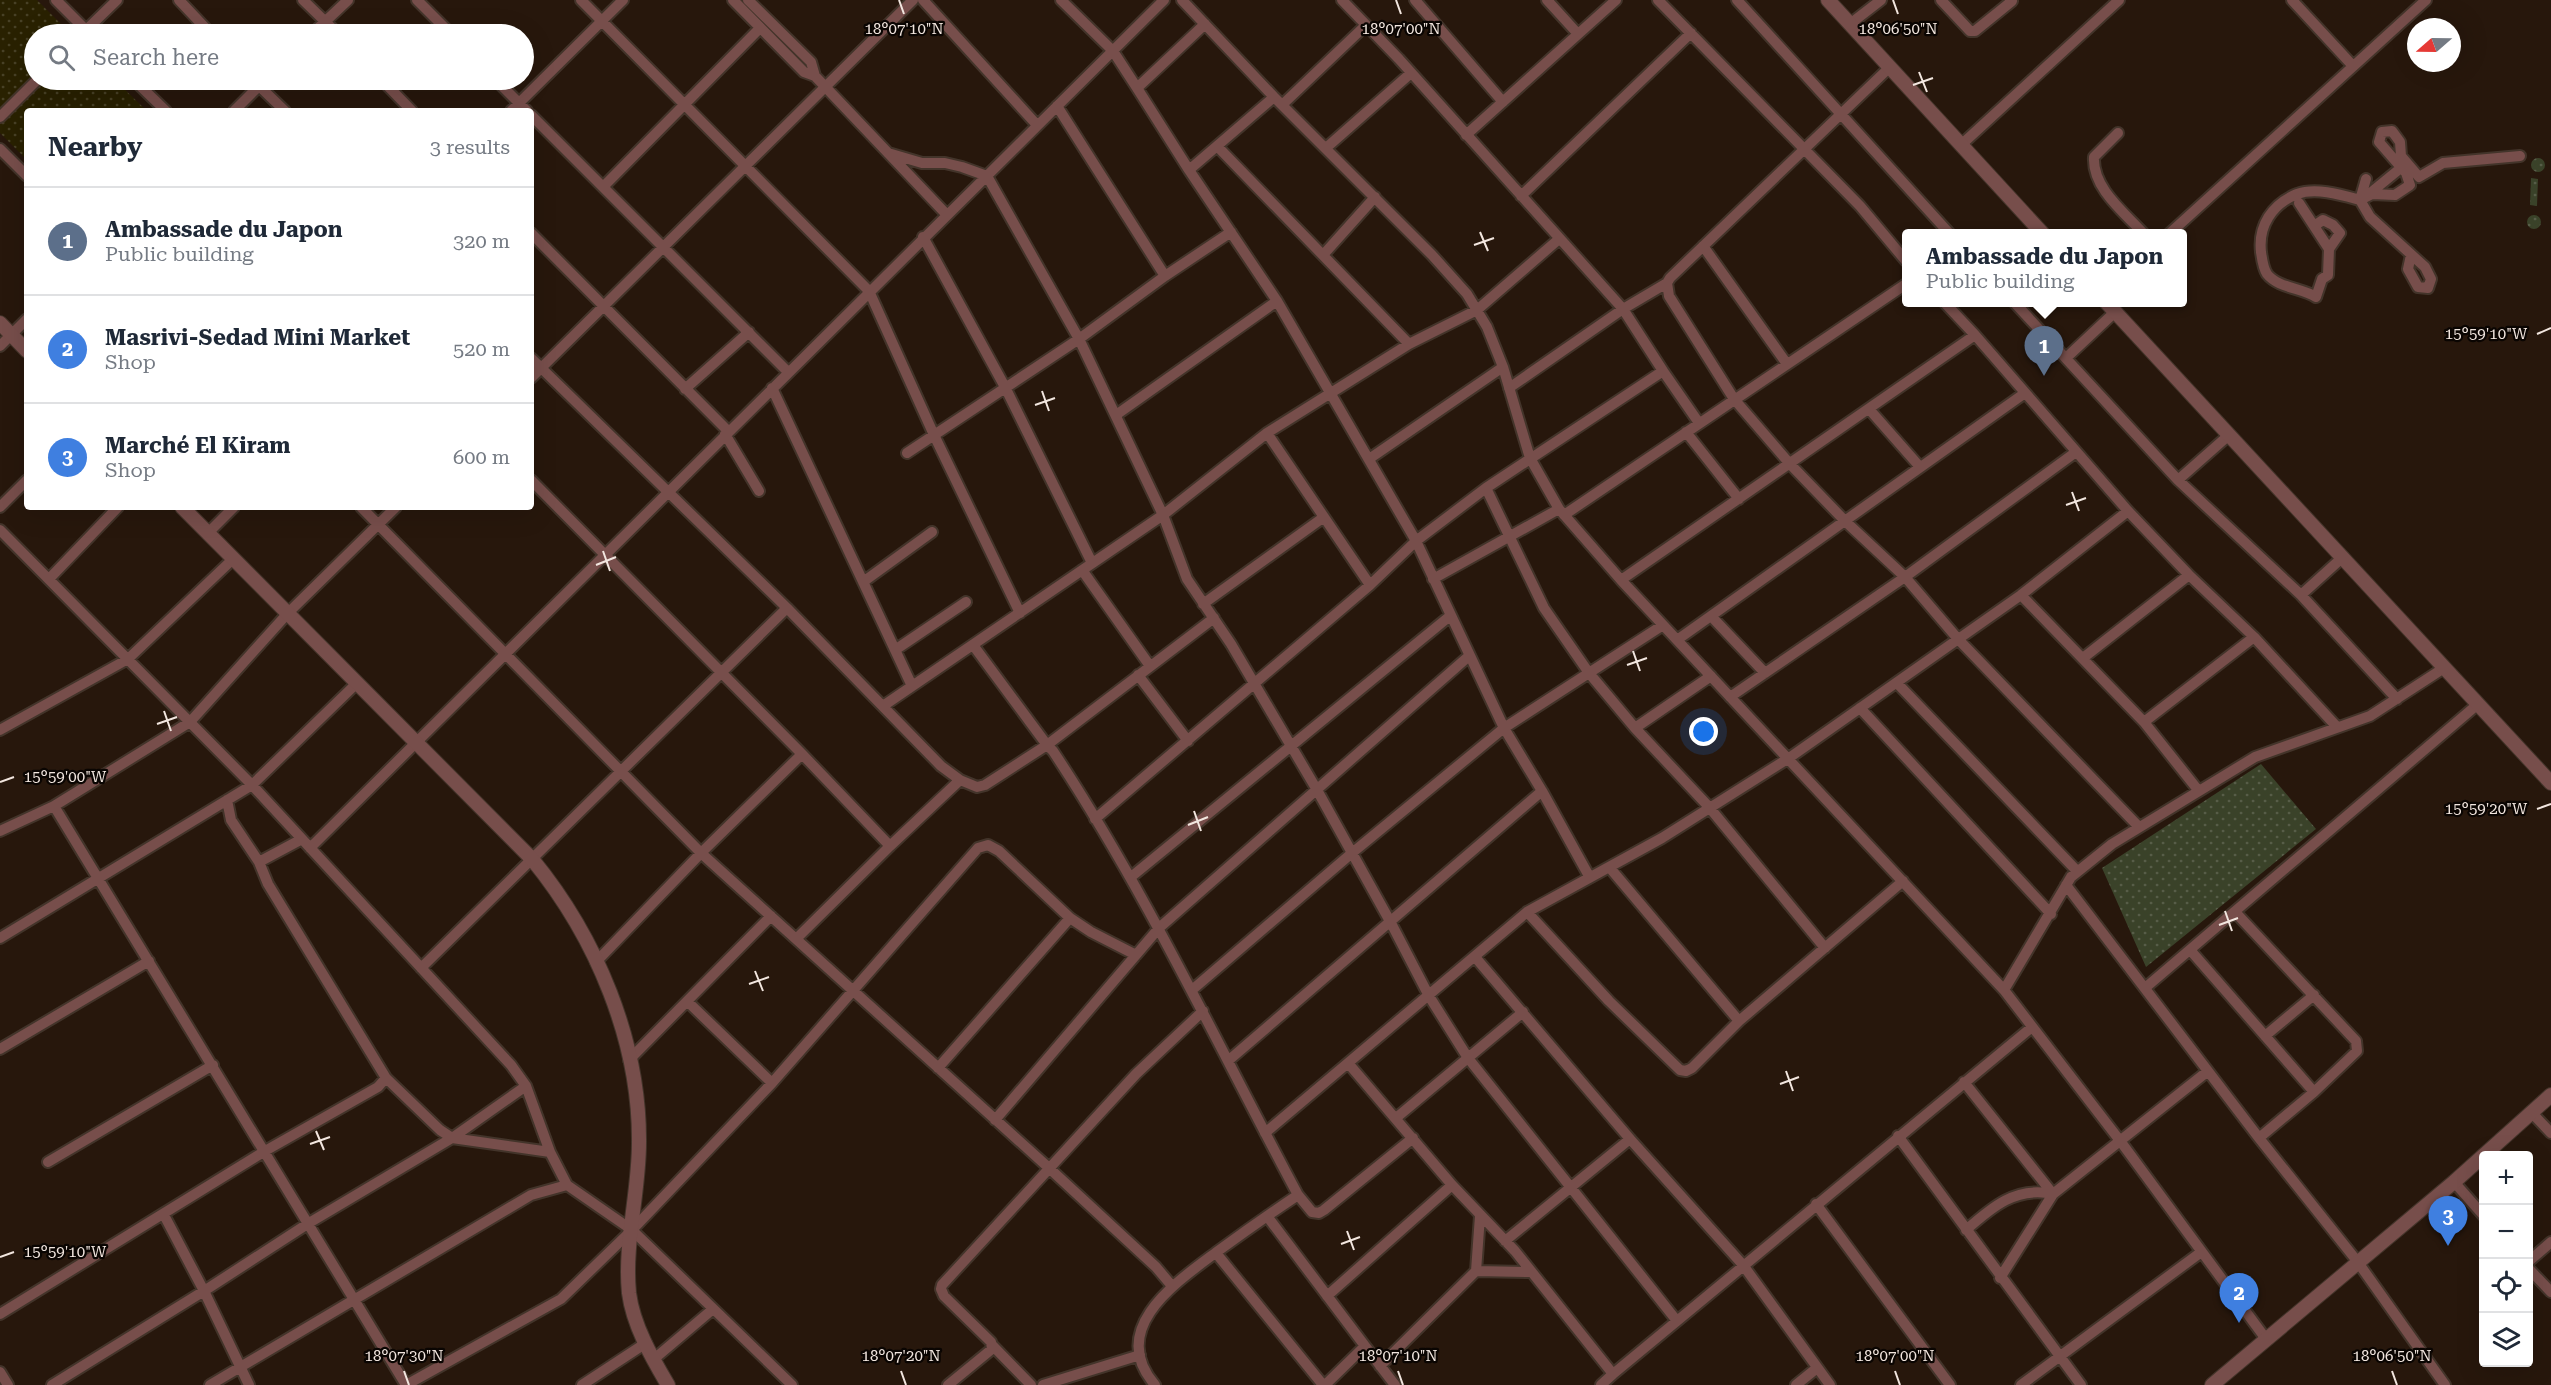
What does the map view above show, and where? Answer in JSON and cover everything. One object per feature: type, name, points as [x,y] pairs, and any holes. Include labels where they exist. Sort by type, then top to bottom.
[{"type":"street","points":[[56,0],[78,24]]},
{"type":"street","points":[[94,24],[117,0]]},
{"type":"street","points":[[178,0],[201,24]]},
{"type":"street","points":[[303,0],[325,22],[348,0]]},
{"type":"street","points":[[417,0],[441,24]]},
{"type":"street","points":[[581,0],[869,291],[934,435],[1020,613]]},
{"type":"street","points":[[534,88],[623,0]]},
{"type":"street","points":[[733,0],[804,72],[815,75]]},
{"type":"street","points":[[748,0],[811,62],[815,75],[946,215]]},
{"type":"street","points":[[534,375],[913,0]]},
{"type":"street","points":[[923,0],[1037,125]]},
{"type":"street","points":[[1061,0],[1113,51],[1189,171],[1277,301],[1416,541],[1504,728],[1589,876]]},
{"type":"street","points":[[310,848],[1164,0]]},
{"type":"street","points":[[1182,0],[1278,101],[1432,255],[1467,294],[1487,327],[1503,367],[1530,458],[1562,512],[1621,580],[2004,990],[2121,1142],[2200,1253],[2266,1339]]},
{"type":"street","points":[[1342,0],[1412,73],[1623,309],[1698,423]]},
{"type":"street","points":[[1415,0],[1503,102]]},
{"type":"street","points":[[1547,0],[1578,34]]},
{"type":"street","points":[[1466,135],[1616,0]]},
{"type":"street","points":[[1658,0],[1860,206],[1902,256]]},
{"type":"street","points":[[1737,0],[1945,229]]},
{"type":"street","points":[[1828,0],[2038,229]]},
{"type":"street","points":[[1850,24],[1881,0]]},
{"type":"street","points":[[1941,0],[1970,31],[1975,31],[2012,1]]},
{"type":"street","points":[[1961,145],[2119,0]]},
{"type":"street","points":[[2292,0],[2354,66]]},
{"type":"street","points":[[2175,229],[2426,0]]},
{"type":"street","points":[[1137,88],[1205,24]]},
{"type":"street","points":[[1189,171],[1217,146],[1278,101],[1366,25]]},
{"type":"street","points":[[603,187],[760,28]]},
{"type":"street","points":[[1521,196],[1691,33]]},
{"type":"street","points":[[1509,388],[1623,309],[1667,283],[1890,67]]},
{"type":"street","points":[[1326,148],[1412,73]]},
{"type":"street","points":[[0,117],[27,90]]},
{"type":"street","points":[[144,90],[163,108]]},
{"type":"street","points":[[237,108],[252,90]]},
{"type":"street","points":[[266,90],[282,108]]},
{"type":"street","points":[[392,90],[409,108]]},
{"type":"street","points":[[503,90],[515,107],[532,90]]},
{"type":"street","points":[[1057,106],[1165,276]]},
{"type":"street","points":[[534,118],[788,372]]},
{"type":"street","points":[[2314,226],[2323,220],[2333,225],[2340,233],[2329,249],[2328,275],[2322,279],[2316,297],[2307,291],[2277,282],[2266,273],[2262,262],[2260,242],[2263,227],[2271,213],[2281,203],[2298,193],[2322,192],[2362,199],[2372,194],[2395,195],[2410,184],[2402,167],[2379,142],[2382,132],[2392,131],[2400,142],[2401,156],[2419,177],[2443,163],[2520,156]]},
{"type":"street","points":[[2118,133],[2094,157],[2096,173],[2103,188],[2140,229]]},
{"type":"street","points":[[1217,146],[1409,344]]},
{"type":"street","points":[[0,148],[24,173]]},
{"type":"street","points":[[888,153],[922,163],[945,163],[987,176],[1079,339],[1163,515],[1187,579],[1214,618],[1317,790],[1429,996],[1468,1058],[1677,1321]]},
{"type":"street","points":[[2362,199],[2402,167]]},
{"type":"street","points":[[2366,179],[2362,199],[2370,217],[2410,255]]},
{"type":"street","points":[[1323,255],[1375,197]]},
{"type":"street","points":[[2300,203],[2329,249]]},
{"type":"street","points":[[907,453],[1079,339],[1165,276],[1231,232]]},
{"type":"street","points":[[534,236],[727,433],[759,491]]},
{"type":"street","points":[[923,237],[1005,387],[1092,563]]},
{"type":"street","points":[[883,706],[1163,515],[1267,433],[1409,344],[1477,310],[1559,239]]},
{"type":"street","points":[[1703,246],[1787,364]]},
{"type":"street","points":[[1667,283],[1669,296],[1734,399],[1790,464],[1845,521],[1905,577],[1958,639],[2139,826]]},
{"type":"street","points":[[1433,579],[1510,535],[1562,512],[1686,432],[1902,287]]},
{"type":"street","points":[[1116,415],[1277,301]]},
{"type":"street","points":[[1948,307],[1975,335],[2128,511],[2189,576],[2254,637],[2337,727]]},
{"type":"street","points":[[2018,307],[2178,480],[2301,595],[2397,699]]},
{"type":"street","points":[[2066,358],[2111,307],[2551,783]]},
{"type":"street","points":[[0,346],[24,322]]},
{"type":"street","points":[[0,324],[24,348]]},
{"type":"street","points":[[685,389],[749,332]]},
{"type":"street","points":[[1621,580],[1975,335]]},
{"type":"street","points":[[534,361],[787,608],[941,766],[960,780],[977,787],[985,785],[1047,745],[1214,618]]},
{"type":"street","points":[[1369,459],[1503,367]]},
{"type":"street","points":[[1095,819],[1370,585],[1416,541],[1486,488],[1663,371]]},
{"type":"street","points":[[772,388],[912,686]]},
{"type":"street","points":[[1677,640],[2025,393]]},
{"type":"street","points":[[1869,409],[1920,467]]},
{"type":"street","points":[[1686,432],[1739,499]]},
{"type":"street","points":[[1267,433],[1370,585]]},
{"type":"street","points":[[2178,480],[2229,435]]},
{"type":"street","points":[[1730,697],[1905,577],[2076,452]]},
{"type":"street","points":[[0,507],[24,483]]},
{"type":"street","points":[[534,483],[722,672],[890,846]]},
{"type":"street","points":[[1486,488],[1544,608],[1589,673],[1635,728],[1708,807],[1825,948]]},
{"type":"street","points":[[49,579],[115,510]]},
{"type":"street","points":[[185,510],[531,859],[562,900],[596,962],[612,998],[629,1060],[639,1142],[628,1270],[630,1295],[646,1343],[668,1385]]},
{"type":"street","points":[[208,533],[231,510]]},
{"type":"street","points":[[364,510],[701,852],[1049,1168],[1156,1267],[1172,1286]]},
{"type":"street","points":[[0,831],[54,806],[190,722],[288,613],[393,510]]},
{"type":"street","points":[[1265,1133],[1527,912],[1662,838],[1788,758],[2021,596],[2128,511]]},
{"type":"street","points":[[1203,604],[1324,517]]},
{"type":"street","points":[[0,530],[252,785],[511,1065],[526,1086],[550,1152],[567,1185],[632,1230],[785,1383]]},
{"type":"street","points":[[863,582],[932,532]]},
{"type":"street","points":[[2301,595],[2343,557]]},
{"type":"street","points":[[0,730],[128,659],[233,559]]},
{"type":"street","points":[[1082,570],[1150,666]]},
{"type":"street","points":[[2083,658],[2189,576]]},
{"type":"street","points":[[2021,596],[2144,722],[2198,790]]},
{"type":"street","points":[[896,650],[966,602]]},
{"type":"street","points":[[421,968],[787,608]]},
{"type":"street","points":[[1131,877],[1450,615]]},
{"type":"street","points":[[1711,616],[1765,673]]},
{"type":"street","points":[[1192,990],[1504,728],[1663,625]]},
{"type":"street","points":[[2144,722],[2254,637]]},
{"type":"street","points":[[973,645],[1070,777],[1131,877],[1298,1195],[1312,1212],[1319,1213],[1413,1138]]},
{"type":"street","points":[[995,1120],[1159,928],[1469,656]]},
{"type":"street","points":[[2004,990],[2066,885],[2077,871],[2139,826],[2255,757],[2370,716],[2444,668]]},
{"type":"street","points":[[1138,675],[1188,741]]},
{"type":"street","points":[[1635,728],[1711,676]]},
{"type":"street","points":[[0,938],[252,785],[357,683]]},
{"type":"street","points":[[1897,683],[2077,871]]},
{"type":"street","points":[[2145,988],[2236,913],[2478,704]]},
{"type":"street","points":[[1860,708],[2050,914]]},
{"type":"street","points":[[596,962],[701,852],[802,754]]},
{"type":"street","points":[[796,939],[960,780]]},
{"type":"street","points":[[1229,1060],[1542,791]]},
{"type":"street","points":[[227,800],[231,820],[259,862],[268,884],[386,1078],[440,1130],[452,1138],[550,1152]]},
{"type":"street","points":[[54,806],[406,1385],[561,1299],[632,1230],[772,1083],[978,848],[988,845],[999,851],[1070,918],[1136,955]]},
{"type":"street","points":[[259,862],[302,839]]},
{"type":"street","points":[[1610,868],[1739,1021]]},
{"type":"street","points":[[1527,912],[1609,1001],[1680,1070],[1686,1071],[1692,1068],[1739,1021],[1903,881]]},
{"type":"street","points":[[2066,885],[2356,1261],[2442,1384]]},
{"type":"street","points":[[2236,913],[2314,995],[2358,1046],[2357,1051],[2314,1092],[2259,1138]]},
{"type":"street","points":[[629,1060],[771,916]]},
{"type":"street","points":[[938,1068],[1070,918]]},
{"type":"street","points":[[2191,951],[2314,1092]]},
{"type":"street","points":[[1474,957],[1630,1139],[1743,1265],[1830,1385]]},
{"type":"street","points":[[0,1049],[149,961]]},
{"type":"street","points":[[2265,1036],[2314,995]]},
{"type":"street","points":[[688,1002],[772,1083]]},
{"type":"street","points":[[1031,1385],[992,1345],[991,1341],[944,1296],[942,1285],[1136,1074],[1203,1011]]},
{"type":"street","points":[[1396,1118],[1523,1012]]},
{"type":"street","points":[[1601,1385],[2032,1026]]},
{"type":"street","points":[[1348,1063],[1452,1185],[1505,1241],[1613,1374]]},
{"type":"street","points":[[48,1162],[213,1065]]},
{"type":"street","points":[[2000,1278],[2053,1194],[2208,1071]]},
{"type":"street","points":[[0,1314],[265,1151],[378,1086],[386,1078]]},
{"type":"street","points":[[1964,1082],[2053,1194]]},
{"type":"street","points":[[52,1385],[204,1291],[309,1222],[452,1138],[526,1086]]},
{"type":"street","points":[[2212,1385],[2308,1306],[2356,1261],[2454,1182],[2551,1095]]},
{"type":"street","points":[[2531,1112],[2551,1133]]},
{"type":"street","points":[[1898,1136],[2058,1357],[2081,1385]]},
{"type":"street","points":[[1505,1241],[1630,1139]]},
{"type":"street","points":[[2454,1182],[2479,1210]]},
{"type":"street","points":[[210,1385],[531,1195],[567,1185]]},
{"type":"street","points":[[1327,1296],[1452,1185]]},
{"type":"street","points":[[1966,1230],[1988,1210],[2006,1199],[2032,1191],[2053,1194]]},
{"type":"street","points":[[1155,1385],[1145,1370],[1140,1355],[1139,1339],[1152,1307],[1172,1286],[1298,1195]]},
{"type":"street","points":[[1816,1204],[1950,1385]]},
{"type":"street","points":[[164,1215],[249,1385]]},
{"type":"street","points":[[1267,1216],[1395,1385]]},
{"type":"street","points":[[1380,1366],[1476,1272],[1480,1216]]},
{"type":"street","points":[[2532,1259],[2551,1242]]},
{"type":"street","points":[[1216,1253],[1324,1385],[1365,1346]]},
{"type":"street","points":[[2021,1385],[2200,1253]]},
{"type":"street","points":[[1476,1272],[1529,1272]]},
{"type":"street","points":[[2533,1272],[2551,1292]]},
{"type":"street","points":[[654,1359],[713,1309]]},
{"type":"street","points":[[582,1385],[646,1343]]},
{"type":"street","points":[[948,1385],[992,1349],[992,1345]]},
{"type":"street","points":[[1043,1385],[1140,1355]]},
{"type":"street","points":[[1796,1385],[1817,1368]]},
{"type":"street","points":[[0,1372],[8,1385]]},
{"type":"green space","points":[[2538,158],[2543,160],[2545,165],[2543,170],[2538,172],[2533,170],[2531,165],[2533,160]]},
{"type":"green space","points":[[2531,178],[2538,179],[2537,206],[2530,205]]},
{"type":"green space","points":[[2534,215],[2539,217],[2541,222],[2539,227],[2534,229],[2529,227],[2527,222],[2529,217]]},
{"type":"green space","points":[[2261,764],[2316,829],[2146,967],[2102,868]]},
{"type":"sand","points":[[0,0],[37,0],[61,24],[24,24],[24,90],[125,90],[144,108],[24,108],[24,157],[0,133]]},
{"type":"place","name":"Ambassade du Japon","points":[[2044,376]]},
{"type":"place","name":"Marché El Kiram","points":[[2448,1246]]},
{"type":"place","name":"Masrivi-Sedad Mini Market","points":[[2239,1323]]}]
